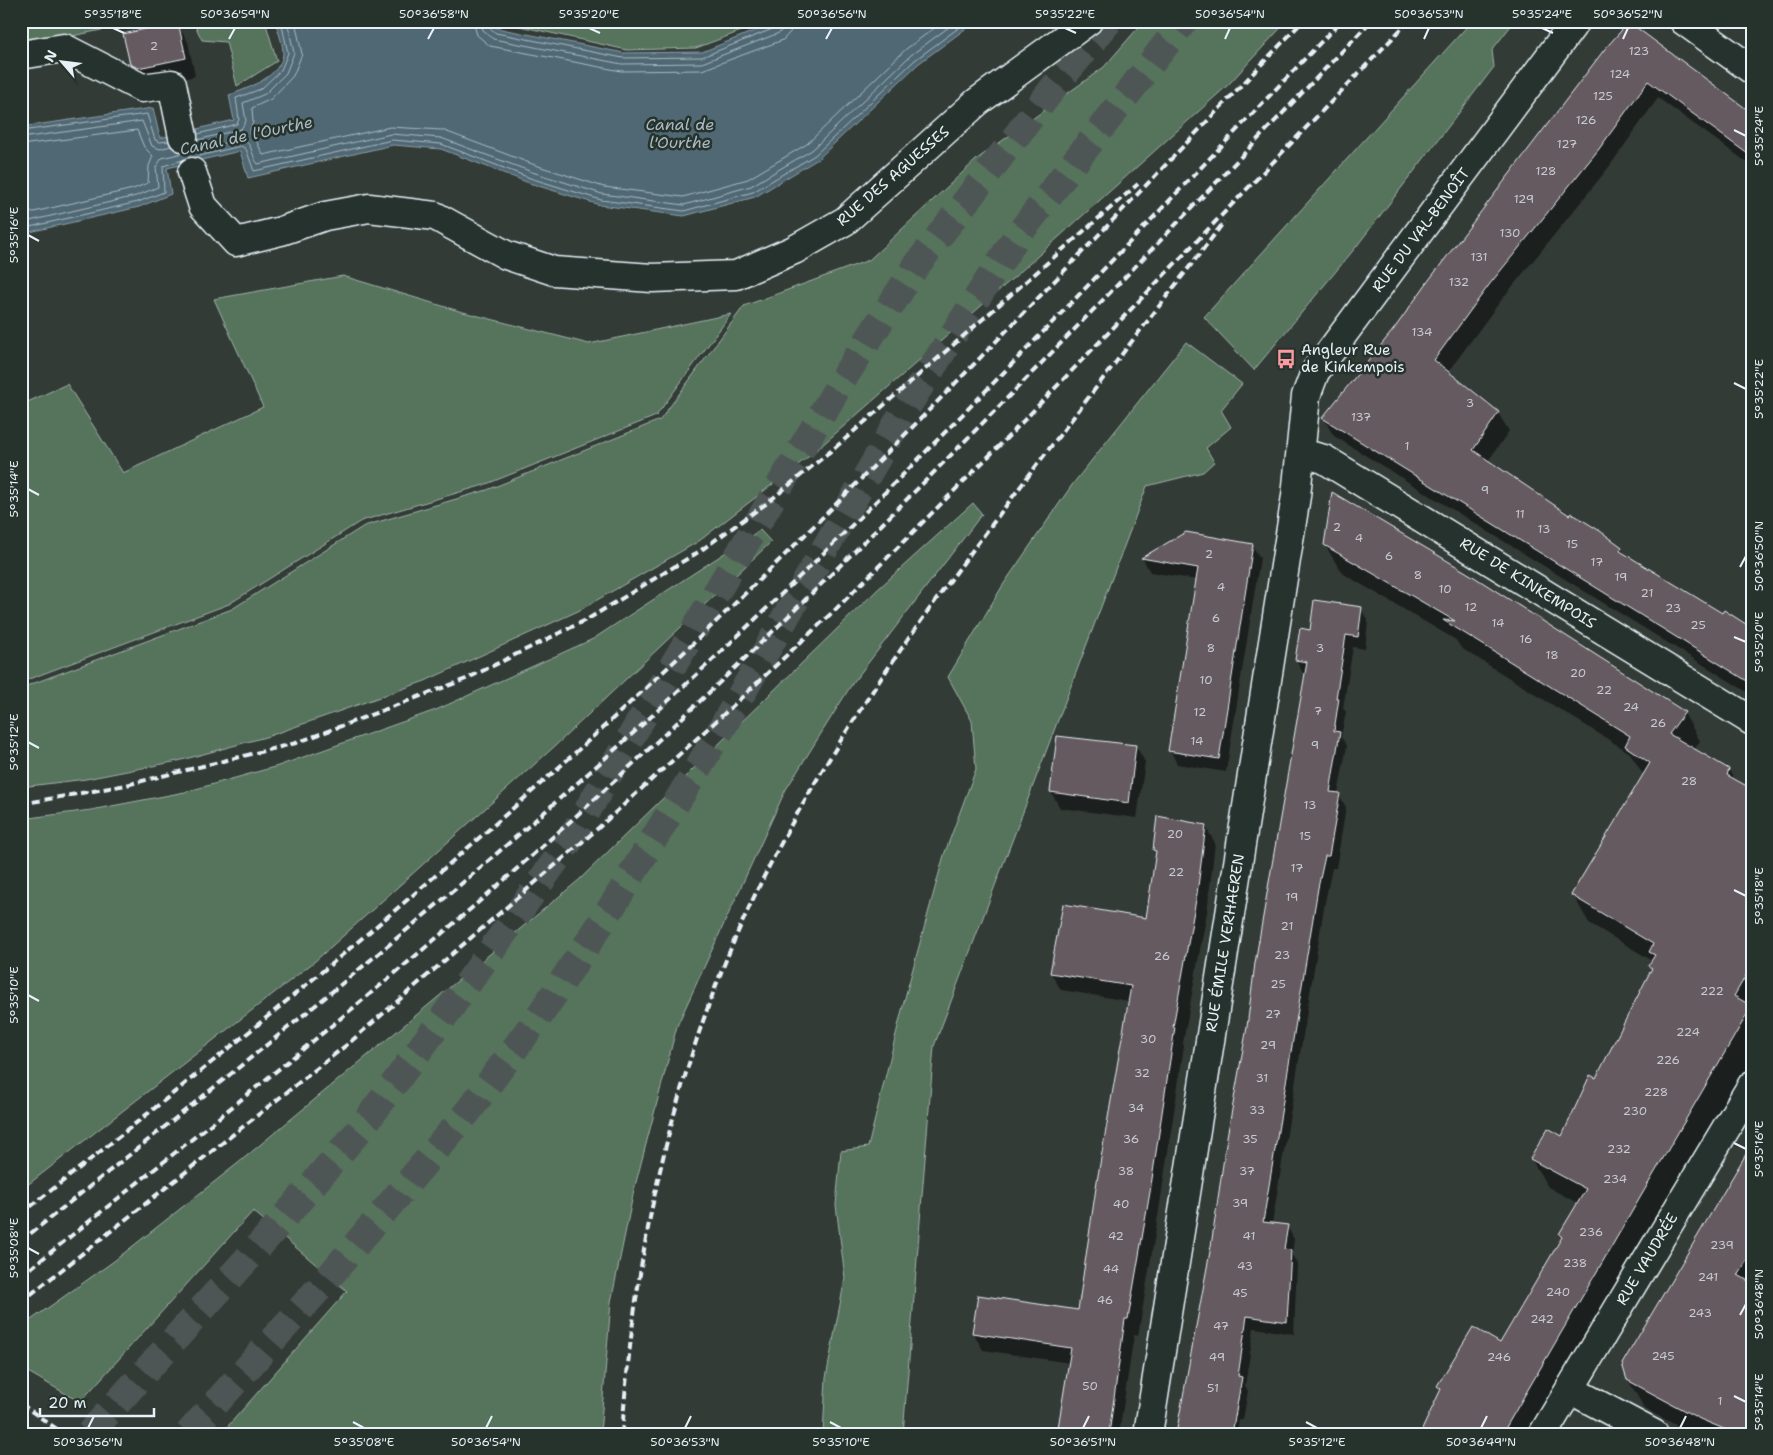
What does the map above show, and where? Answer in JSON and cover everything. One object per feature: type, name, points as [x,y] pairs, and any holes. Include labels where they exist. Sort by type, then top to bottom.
[{"type":"street","name":"RUE DES AGUESSES","points":[[192,172],[203,206],[236,242],[281,231],[325,216],[369,208],[435,216],[506,255],[554,271],[652,278],[736,275],[794,250],[845,221],[977,102],[1088,21]]},
{"type":"street","name":"RUE DU VAL-BENOÎT","points":[[1301,452],[1306,396],[1315,372],[1576,21]]},
{"type":"street","points":[[1684,21],[1752,70]]},
{"type":"street","points":[[21,55],[64,48],[142,88],[172,84],[183,137]]},
{"type":"street","name":"RUE DE KINKEMPOIS","points":[[1301,452],[1324,458],[1752,721]]},
{"type":"street","name":"RUE ÉMILE VERHAEREN","points":[[1148,1434],[1296,496],[1301,452]]},
{"type":"street","name":"RUE VAUDRÉE","points":[[1543,1434],[1752,1085]]},
{"type":"street","points":[[1571,1390],[1654,1434]]},
{"type":"green space","points":[[21,21],[144,21],[63,38],[21,44]]},
{"type":"green space","points":[[193,21],[265,21],[277,61],[237,86],[226,42],[202,40]]},
{"type":"green space","points":[[497,21],[768,21],[696,48],[627,50]]},
{"type":"green space","points":[[1144,21],[1287,21],[1228,85],[1020,272],[812,454],[699,541],[578,611],[425,681],[269,736],[178,761],[86,779],[21,787],[21,688],[232,609],[364,526],[487,490],[660,420],[744,306],[869,260],[977,159],[1104,67]]},
{"type":"green space","points":[[1472,21],[1509,21],[1510,27],[1492,50],[1494,67],[1356,247],[1254,370],[1204,317]]},
{"type":"green space","points":[[28,85],[27,128],[21,129],[21,86]]},
{"type":"green space","points":[[343,276],[459,311],[589,344],[731,314],[656,416],[484,485],[361,521],[229,604],[21,682],[21,405],[67,384],[123,473],[263,407],[214,299]]},
{"type":"green space","points":[[1186,342],[1242,384],[1221,410],[1231,427],[1206,448],[1214,462],[1203,472],[1147,486],[934,1046],[903,1434],[823,1434],[826,1378],[845,1278],[836,1205],[841,1151],[868,1147],[906,994],[944,855],[976,769],[972,721],[948,677],[1003,585],[1072,485]]},
{"type":"green space","points":[[973,503],[982,514],[852,684],[785,791],[677,1026],[634,1190],[611,1302],[600,1434],[221,1434],[347,1291],[253,1211],[80,1402],[21,1368],[21,1327],[114,1261],[237,1164],[579,880],[877,590]]},
{"type":"green space","points":[[760,530],[771,542],[555,746],[314,962],[21,1190],[21,819],[91,810],[185,792],[278,766],[436,710],[593,639]]},
{"type":"water","name":"Canal de l'Ourthe","points":[[275,21],[490,21],[496,28],[624,53],[702,52],[779,21],[976,21],[918,64],[818,159],[755,197],[684,216],[600,205],[529,183],[441,149],[393,145],[248,178],[240,151],[167,168],[171,194],[139,207],[21,234],[21,127],[153,108],[160,138],[234,120],[229,95],[254,85],[270,75],[281,61],[283,49]]},
{"type":"building","points":[[178,22],[186,58],[138,68],[130,64],[123,34]]},
{"type":"building","points":[[1629,22],[1752,113],[1752,157],[1648,81],[1599,149],[1489,285],[1434,360],[1499,412],[1473,450],[1569,515],[1571,513],[1600,531],[1622,547],[1620,551],[1722,613],[1724,610],[1752,628],[1752,684],[1322,418],[1394,329],[1429,280],[1604,50]]},
{"type":"building","points":[[1332,492],[1471,575],[1685,712],[1669,734],[1729,769],[1727,775],[1752,789],[1752,965],[1734,996],[1752,1006],[1502,1434],[1420,1434],[1441,1389],[1437,1386],[1473,1327],[1500,1343],[1562,1237],[1559,1234],[1586,1189],[1530,1159],[1548,1128],[1562,1136],[1590,1075],[1596,1078],[1652,968],[1648,966],[1655,955],[1649,952],[1653,944],[1571,895],[1650,763],[1625,746],[1630,736],[1443,620],[1455,621],[1324,545]]},
{"type":"building","points":[[1186,532],[1253,544],[1219,759],[1168,751],[1198,568],[1141,558]]},
{"type":"building","points":[[1314,600],[1362,607],[1358,637],[1346,635],[1336,698],[1339,698],[1334,731],[1340,732],[1330,792],[1340,793],[1329,856],[1325,856],[1318,888],[1263,1222],[1288,1225],[1284,1249],[1291,1250],[1287,1322],[1247,1316],[1238,1376],[1242,1377],[1232,1434],[1176,1434],[1211,1246],[1227,1137],[1247,1027],[1255,963],[1307,662],[1295,660],[1300,628],[1310,630]]},
{"type":"building","points":[[1057,736],[1136,745],[1129,803],[1050,792]]},
{"type":"building","points":[[1157,816],[1206,825],[1197,894],[1173,1027],[1175,1027],[1150,1192],[1128,1319],[1125,1319],[1109,1434],[1057,1434],[1071,1348],[972,1333],[978,1295],[1078,1310],[1097,1181],[1131,986],[1050,973],[1063,904],[1146,918],[1156,851],[1153,850]]},
{"type":"building","points":[[1752,1144],[1752,1252],[1738,1275],[1752,1283],[1752,1434],[1736,1434],[1700,1419],[1627,1380],[1622,1364]]},
{"type":"tunnel","points":[[89,1434],[276,1227],[362,1127],[443,1018],[568,843],[841,382],[916,266],[1054,87],[1109,21]]},
{"type":"tunnel","points":[[188,1434],[323,1284],[470,1109],[542,1012],[608,913],[715,740],[904,411],[1015,239],[1184,21]]},
{"type":"railway","points":[[21,1214],[190,1080],[357,942],[439,873],[601,730],[760,579],[918,422],[1303,21]]},
{"type":"railway","points":[[21,1241],[365,965],[500,851],[668,701],[767,608],[962,415],[1341,21]]},
{"type":"railway","points":[[21,1276],[377,988],[517,869],[585,808],[687,713],[886,520],[1082,322],[1371,21]]},
{"type":"railway","points":[[21,1302],[349,1043],[596,830],[725,713],[836,609],[1003,442],[1409,21]]},
{"type":"railway","points":[[21,804],[126,785],[296,743],[466,679],[588,619],[700,551],[767,503],[837,446],[1138,184]]},
{"type":"railway","points":[[622,1434],[640,1271],[661,1164],[690,1059],[708,1007],[734,941],[764,876],[833,752],[912,634],[1024,482],[1224,222]]},
{"type":"railway","points":[[21,1404],[64,1434]]},
{"type":"railway","points":[[21,1430],[26,1434]]},
{"type":"place","name":"Angleur Rue de Kinkempois","points":[[1286,359]]}]
